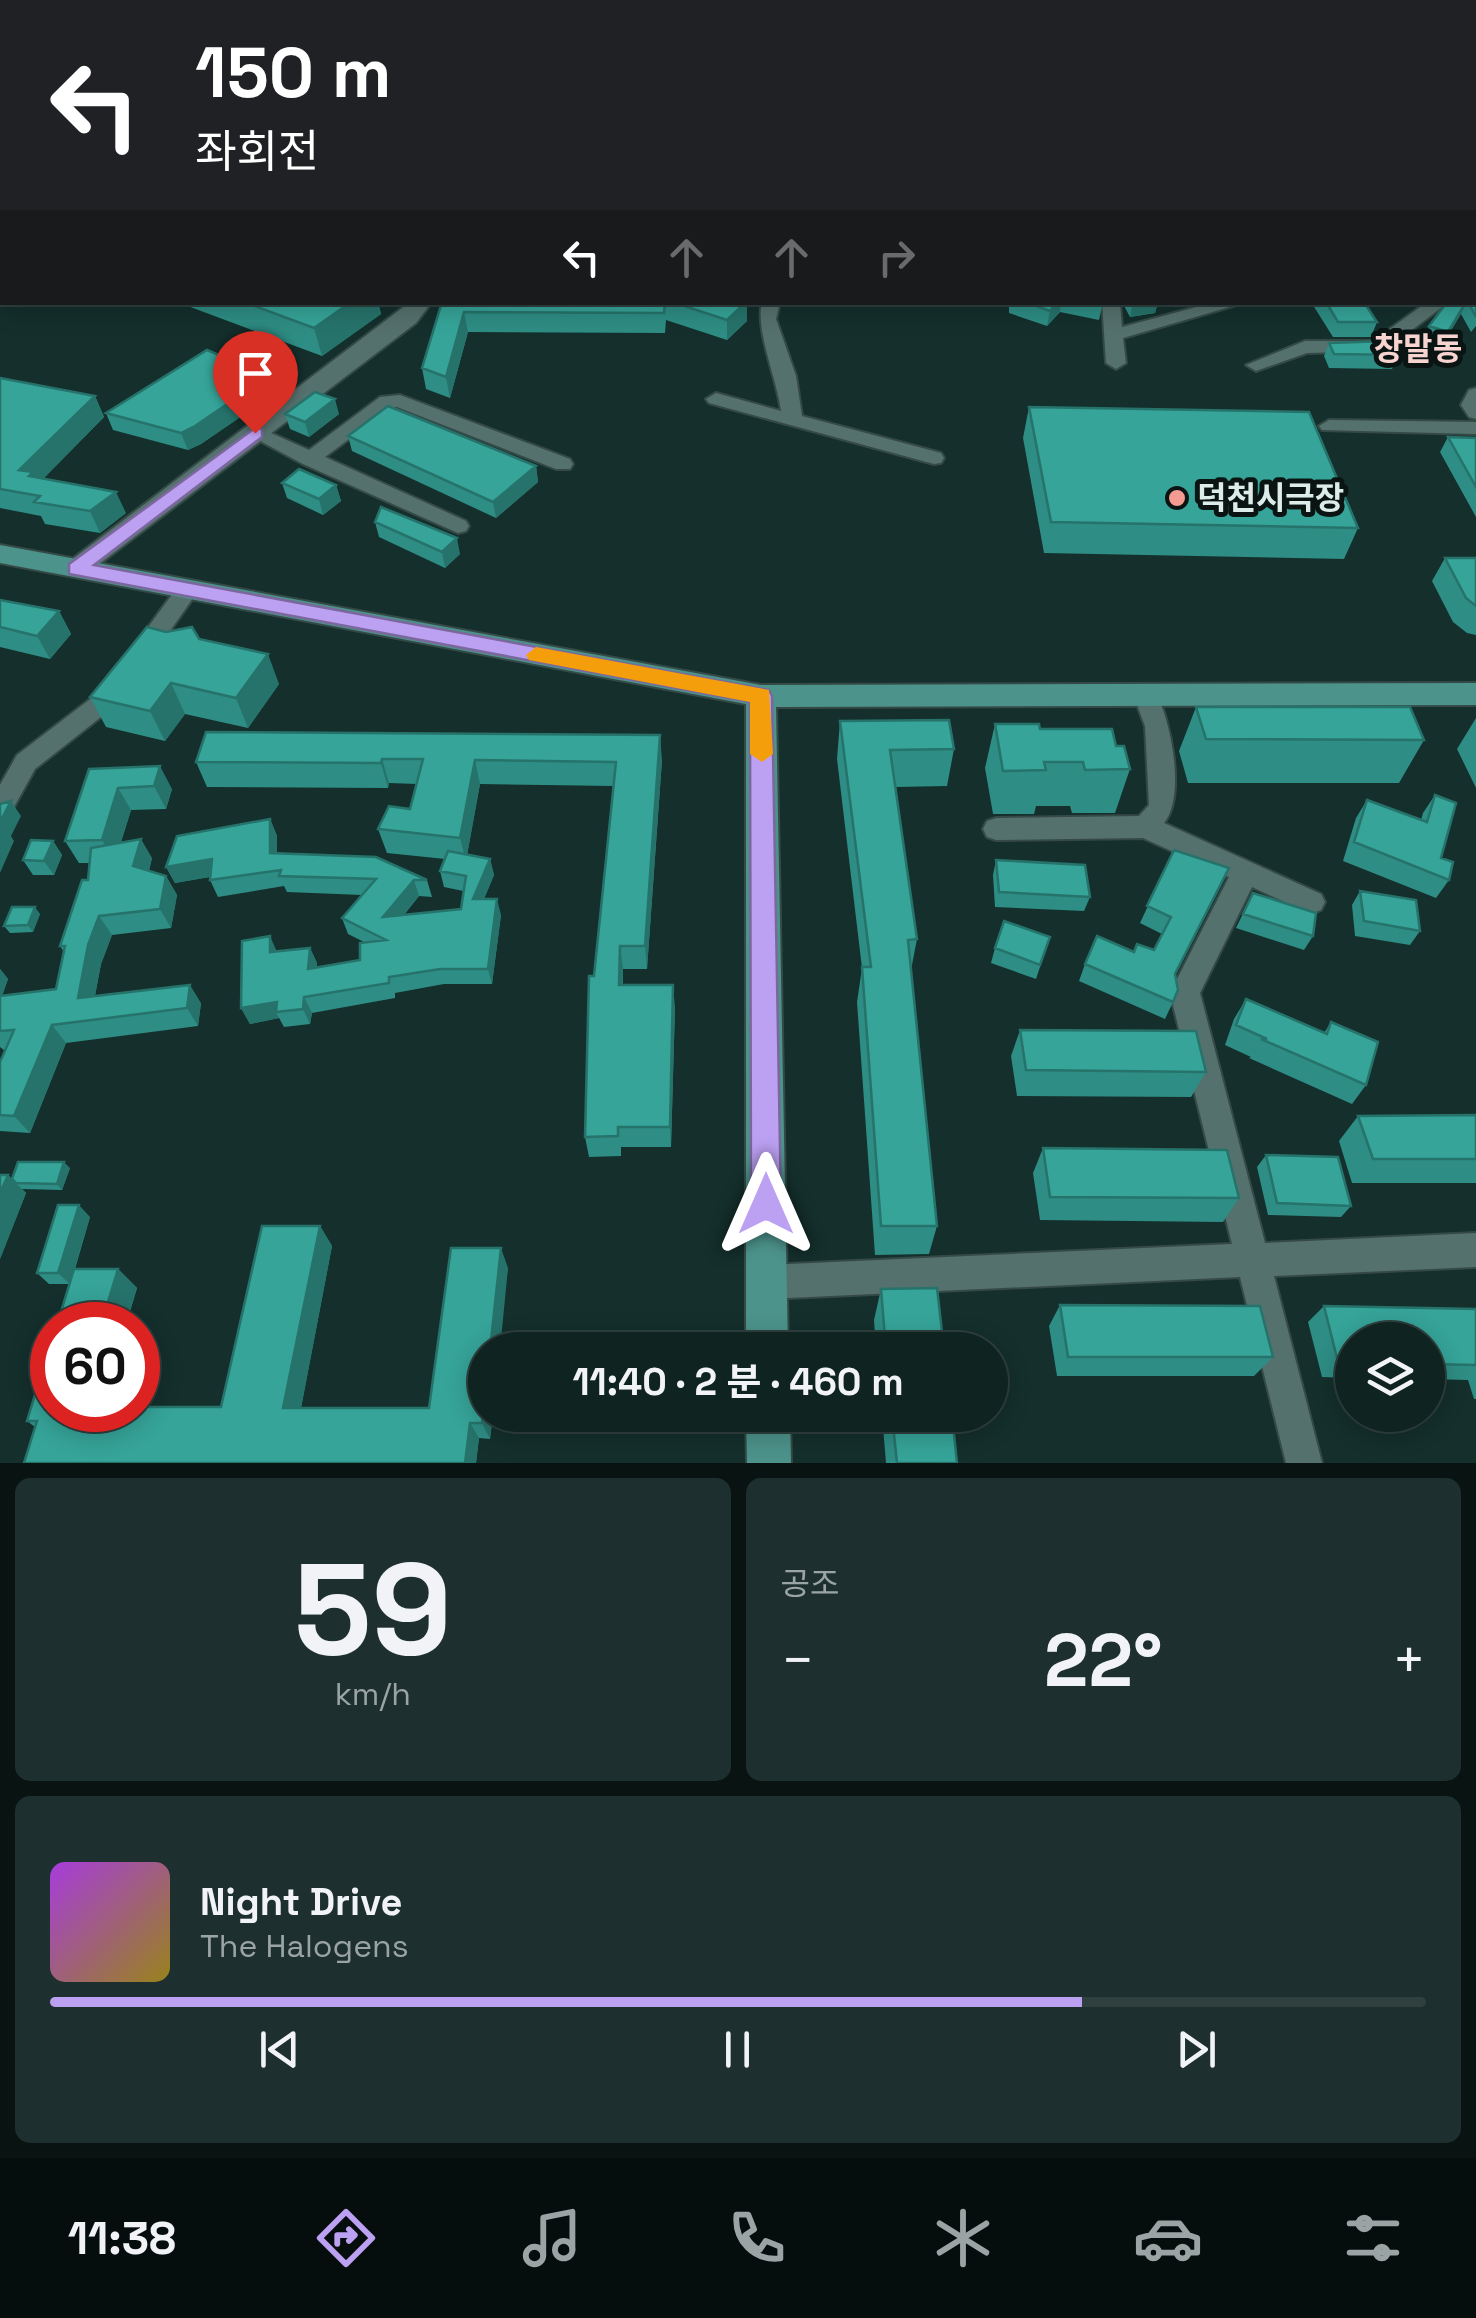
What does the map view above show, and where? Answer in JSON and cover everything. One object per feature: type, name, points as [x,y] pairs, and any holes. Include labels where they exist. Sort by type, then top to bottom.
[{"type":"main road","points":[[0,554],[761,696],[1476,694]]},
{"type":"main road","points":[[761,696],[768,1332]]},
{"type":"main road","points":[[768,1432],[769,1463]]},
{"type":"street","points":[[76,569],[408,318],[419,305]]},
{"type":"street","points":[[769,305],[767,319],[786,376],[792,420]]},
{"type":"street","points":[[1111,305],[1116,363]]},
{"type":"street","points":[[1116,334],[1227,305]]},
{"type":"street","points":[[1256,365],[1305,347],[1377,348],[1436,305]]},
{"type":"street","points":[[1476,394],[1472,405],[1476,413]]},
{"type":"street","points":[[716,400],[934,458]]},
{"type":"street","points":[[310,460],[386,402],[400,401],[563,464]]},
{"type":"street","points":[[1329,426],[1476,428]]},
{"type":"street","points":[[255,433],[458,526]]},
{"type":"street","points":[[0,809],[26,762],[111,696],[188,591]]},
{"type":"street","points":[[1146,696],[1157,726],[1162,807],[1146,828]]},
{"type":"street","points":[[996,829],[1146,828],[1311,902]]},
{"type":"street","points":[[1246,871],[1186,993],[1304,1463]]},
{"type":"street","points":[[767,1282],[1476,1250]]},
{"type":"building","points":[[252,305],[347,305],[314,328]]},
{"type":"building","points":[[441,305],[665,305],[664,313],[464,312],[446,377],[422,368]]},
{"type":"building","points":[[681,305],[743,305],[727,320]]},
{"type":"building","points":[[1033,305],[1055,305],[1050,311]]},
{"type":"building","points":[[1328,305],[1366,305],[1377,322],[1338,322]]},
{"type":"building","points":[[1445,305],[1464,305],[1448,332],[1429,326]]},
{"type":"building","points":[[1388,341],[1398,355],[1334,354],[1329,343]]},
{"type":"building","points":[[207,350],[268,376],[181,433],[106,413]]},
{"type":"building","points":[[0,378],[95,396],[19,470],[33,472],[29,476],[116,492],[90,511],[34,502],[40,496],[0,489]]},
{"type":"building","points":[[315,392],[335,399],[305,422],[285,414]]},
{"type":"building","points":[[388,406],[536,466],[493,502],[348,436]]},
{"type":"building","name":"덕천시극장","points":[[1029,407],[1309,412],[1358,528],[1051,522]]},
{"type":"building","points":[[1448,437],[1476,438],[1476,487]]},
{"type":"building","points":[[299,469],[336,485],[319,499],[282,483]]},
{"type":"building","points":[[381,507],[457,538],[442,552],[375,522]]},
{"type":"building","points":[[1445,558],[1476,558],[1476,606],[1466,598]]},
{"type":"building","points":[[0,600],[59,611],[37,636],[0,627]]},
{"type":"building","points":[[147,627],[166,632],[192,627],[199,639],[268,654],[236,698],[171,683],[150,711],[90,697]]},
{"type":"building","points":[[1196,707],[1410,707],[1424,740],[1206,739]]},
{"type":"building","points":[[949,720],[954,749],[890,750],[917,939],[908,940],[937,1226],[881,1226],[862,967],[871,967],[840,721]]},
{"type":"building","points":[[995,724],[1039,724],[1040,729],[1112,729],[1116,746],[1124,746],[1130,769],[1085,770],[1083,762],[1044,762],[1046,770],[1003,771]]},
{"type":"building","points":[[206,732],[660,735],[645,946],[620,946],[619,985],[673,985],[670,1127],[618,1127],[618,1136],[585,1137],[589,976],[594,976],[616,762],[475,760],[460,838],[378,829],[389,806],[410,809],[423,759],[382,759],[381,763],[196,762]]},
{"type":"building","points":[[160,766],[154,786],[118,788],[102,840],[65,841],[89,769]]},
{"type":"building","points":[[1435,795],[1456,803],[1441,858],[1453,862],[1449,880],[1354,842],[1367,800],[1427,822]]},
{"type":"building","points":[[11,801],[0,822],[0,804]]},
{"type":"building","points":[[270,819],[270,853],[376,857],[427,880],[414,880],[383,917],[461,909],[466,876],[440,871],[448,851],[490,859],[473,899],[497,899],[488,969],[440,969],[389,977],[389,983],[304,997],[303,1009],[276,1012],[277,1002],[241,1008],[242,941],[270,936],[270,952],[310,948],[308,969],[360,960],[360,943],[386,940],[342,918],[376,879],[279,876],[281,870],[210,880],[212,859],[166,867],[177,836]]},
{"type":"building","points":[[141,839],[133,866],[166,876],[160,909],[99,916],[88,945],[78,998],[190,985],[187,1008],[52,1025],[14,1116],[0,1115],[0,1062],[14,1030],[0,1031],[0,996],[56,989],[65,946],[60,946],[82,880],[88,880],[91,848]]},
{"type":"building","points":[[31,840],[53,841],[44,861],[23,860]]},
{"type":"building","points":[[1174,850],[1229,868],[1175,974],[1178,990],[1173,1002],[1085,964],[1097,936],[1134,952],[1137,944],[1154,950],[1171,917],[1147,906]]},
{"type":"building","points":[[996,860],[1085,865],[1090,897],[999,892]]},
{"type":"building","points":[[1360,891],[1416,900],[1420,931],[1364,921]]},
{"type":"building","points":[[1253,893],[1316,913],[1313,936],[1243,914]]},
{"type":"building","points":[[12,907],[35,907],[28,925],[4,926]]},
{"type":"building","points":[[1004,921],[1050,937],[1040,965],[995,948]]},
{"type":"building","points":[[1246,999],[1327,1034],[1331,1022],[1378,1042],[1366,1085],[1236,1025]]},
{"type":"building","points":[[1020,1030],[1196,1031],[1206,1072],[1026,1070]]},
{"type":"building","points":[[1476,1115],[1476,1159],[1373,1159],[1358,1116]]},
{"type":"building","points":[[1043,1148],[1227,1150],[1239,1198],[1050,1197]]},
{"type":"building","points":[[1266,1155],[1338,1157],[1351,1206],[1277,1203]]},
{"type":"building","points":[[18,1162],[64,1162],[57,1184],[16,1183],[12,1179]]},
{"type":"building","points":[[0,1175],[8,1175],[0,1193]]},
{"type":"building","points":[[58,1205],[79,1205],[58,1273],[37,1273]]},
{"type":"building","points":[[262,1226],[320,1226],[283,1408],[429,1408],[451,1248],[501,1248],[492,1332],[468,1332],[469,1432],[465,1463],[24,1463],[34,1432],[160,1432],[160,1407],[221,1407]]},
{"type":"building","points":[[74,1269],[118,1269],[108,1302],[64,1302]]},
{"type":"building","points":[[937,1288],[942,1332],[885,1332],[881,1289]]},
{"type":"building","points":[[1060,1305],[1260,1306],[1273,1357],[1068,1357]]},
{"type":"building","points":[[1324,1306],[1476,1309],[1476,1365],[1445,1364],[1445,1322],[1335,1322],[1335,1350]]},
{"type":"building","points":[[894,1432],[954,1432],[957,1463],[897,1463]]},
{"type":"slow traffic","points":[[536,655],[761,696],[762,754]]},
{"type":"place","name":"덕천시극장","points":[[1177,498]]},
{"type":"district","name":"창말동","points":[[1418,349]]},
{"type":"route","points":[[255,433],[76,569],[761,696],[766,1204]]}]
